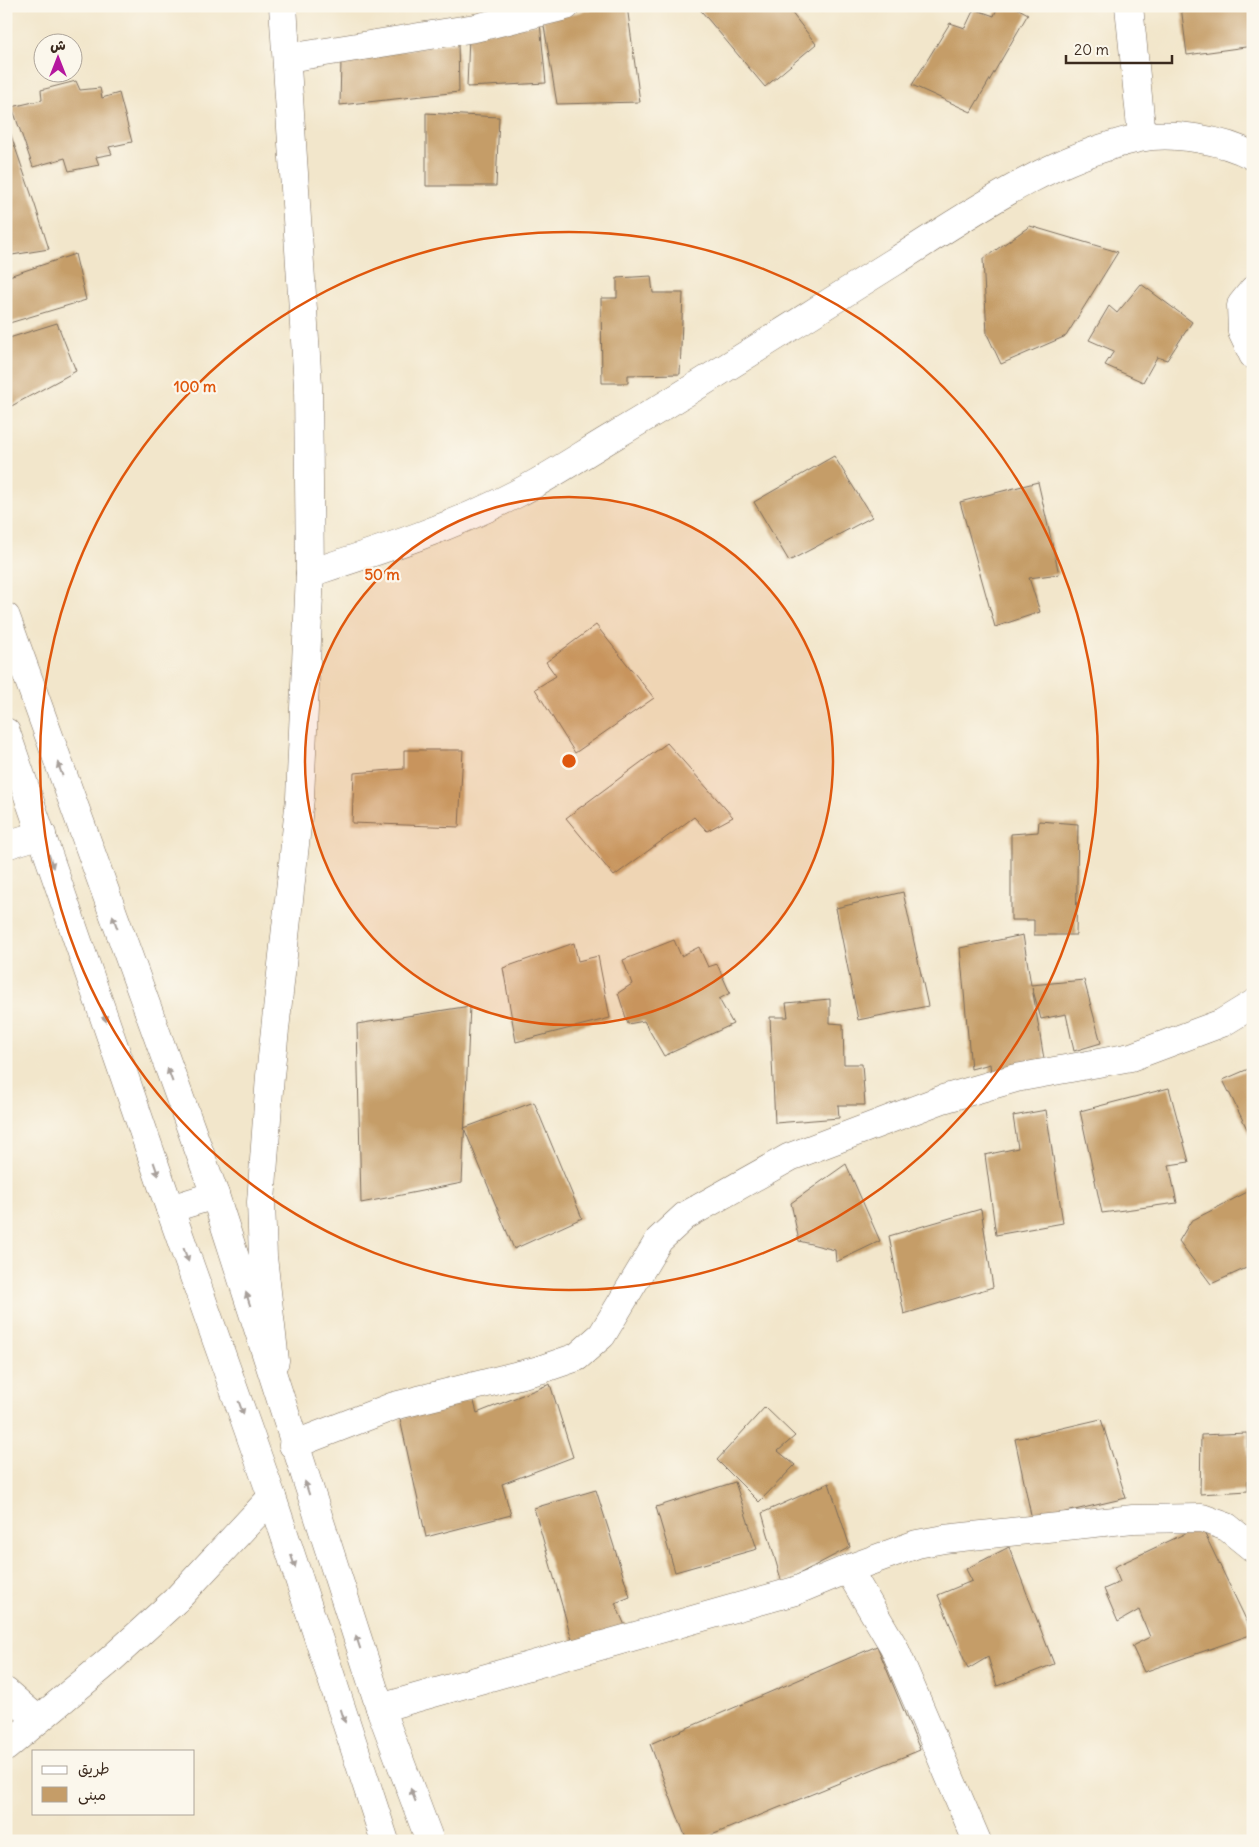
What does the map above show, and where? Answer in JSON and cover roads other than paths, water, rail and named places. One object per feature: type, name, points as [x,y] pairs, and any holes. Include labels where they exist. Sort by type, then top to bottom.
[{"type":"main road","points":[[280,1402],[263,1257],[261,1202],[270,1076],[300,798],[310,572],[308,386],[288,58],[283,6]]},
{"type":"main road","points":[[288,58],[475,28],[566,6]]},
{"type":"main road","points":[[1130,6],[1142,137]]},
{"type":"main road","points":[[310,572],[398,545],[459,521],[519,493],[702,384],[1006,192],[1063,163],[1142,137],[1184,136],[1240,149],[1253,156]]},
{"type":"main road","points":[[1253,290],[1241,305],[1242,332],[1253,355]]},
{"type":"main road","points":[[6,617],[215,1195],[280,1402],[380,1708],[430,1841]]},
{"type":"main road","points":[[6,732],[170,1209],[272,1497],[385,1841]]},
{"type":"main road","points":[[6,845],[42,834]]},
{"type":"main road","points":[[294,1445],[394,1406],[539,1370],[577,1357],[602,1335],[659,1240],[685,1216],[790,1157],[943,1099],[1016,1078],[1131,1057],[1222,1023],[1253,1004]]},
{"type":"main road","points":[[170,1209],[215,1195]]},
{"type":"main road","points":[[6,1747],[176,1600],[272,1497]]},
{"type":"main road","points":[[380,1708],[795,1590],[917,1544],[944,1539],[1142,1518],[1202,1518],[1227,1527],[1253,1548]]},
{"type":"main road","points":[[848,1569],[894,1648],[977,1841]]},
{"type":"main road","points":[[6,1692],[38,1720]]}]
